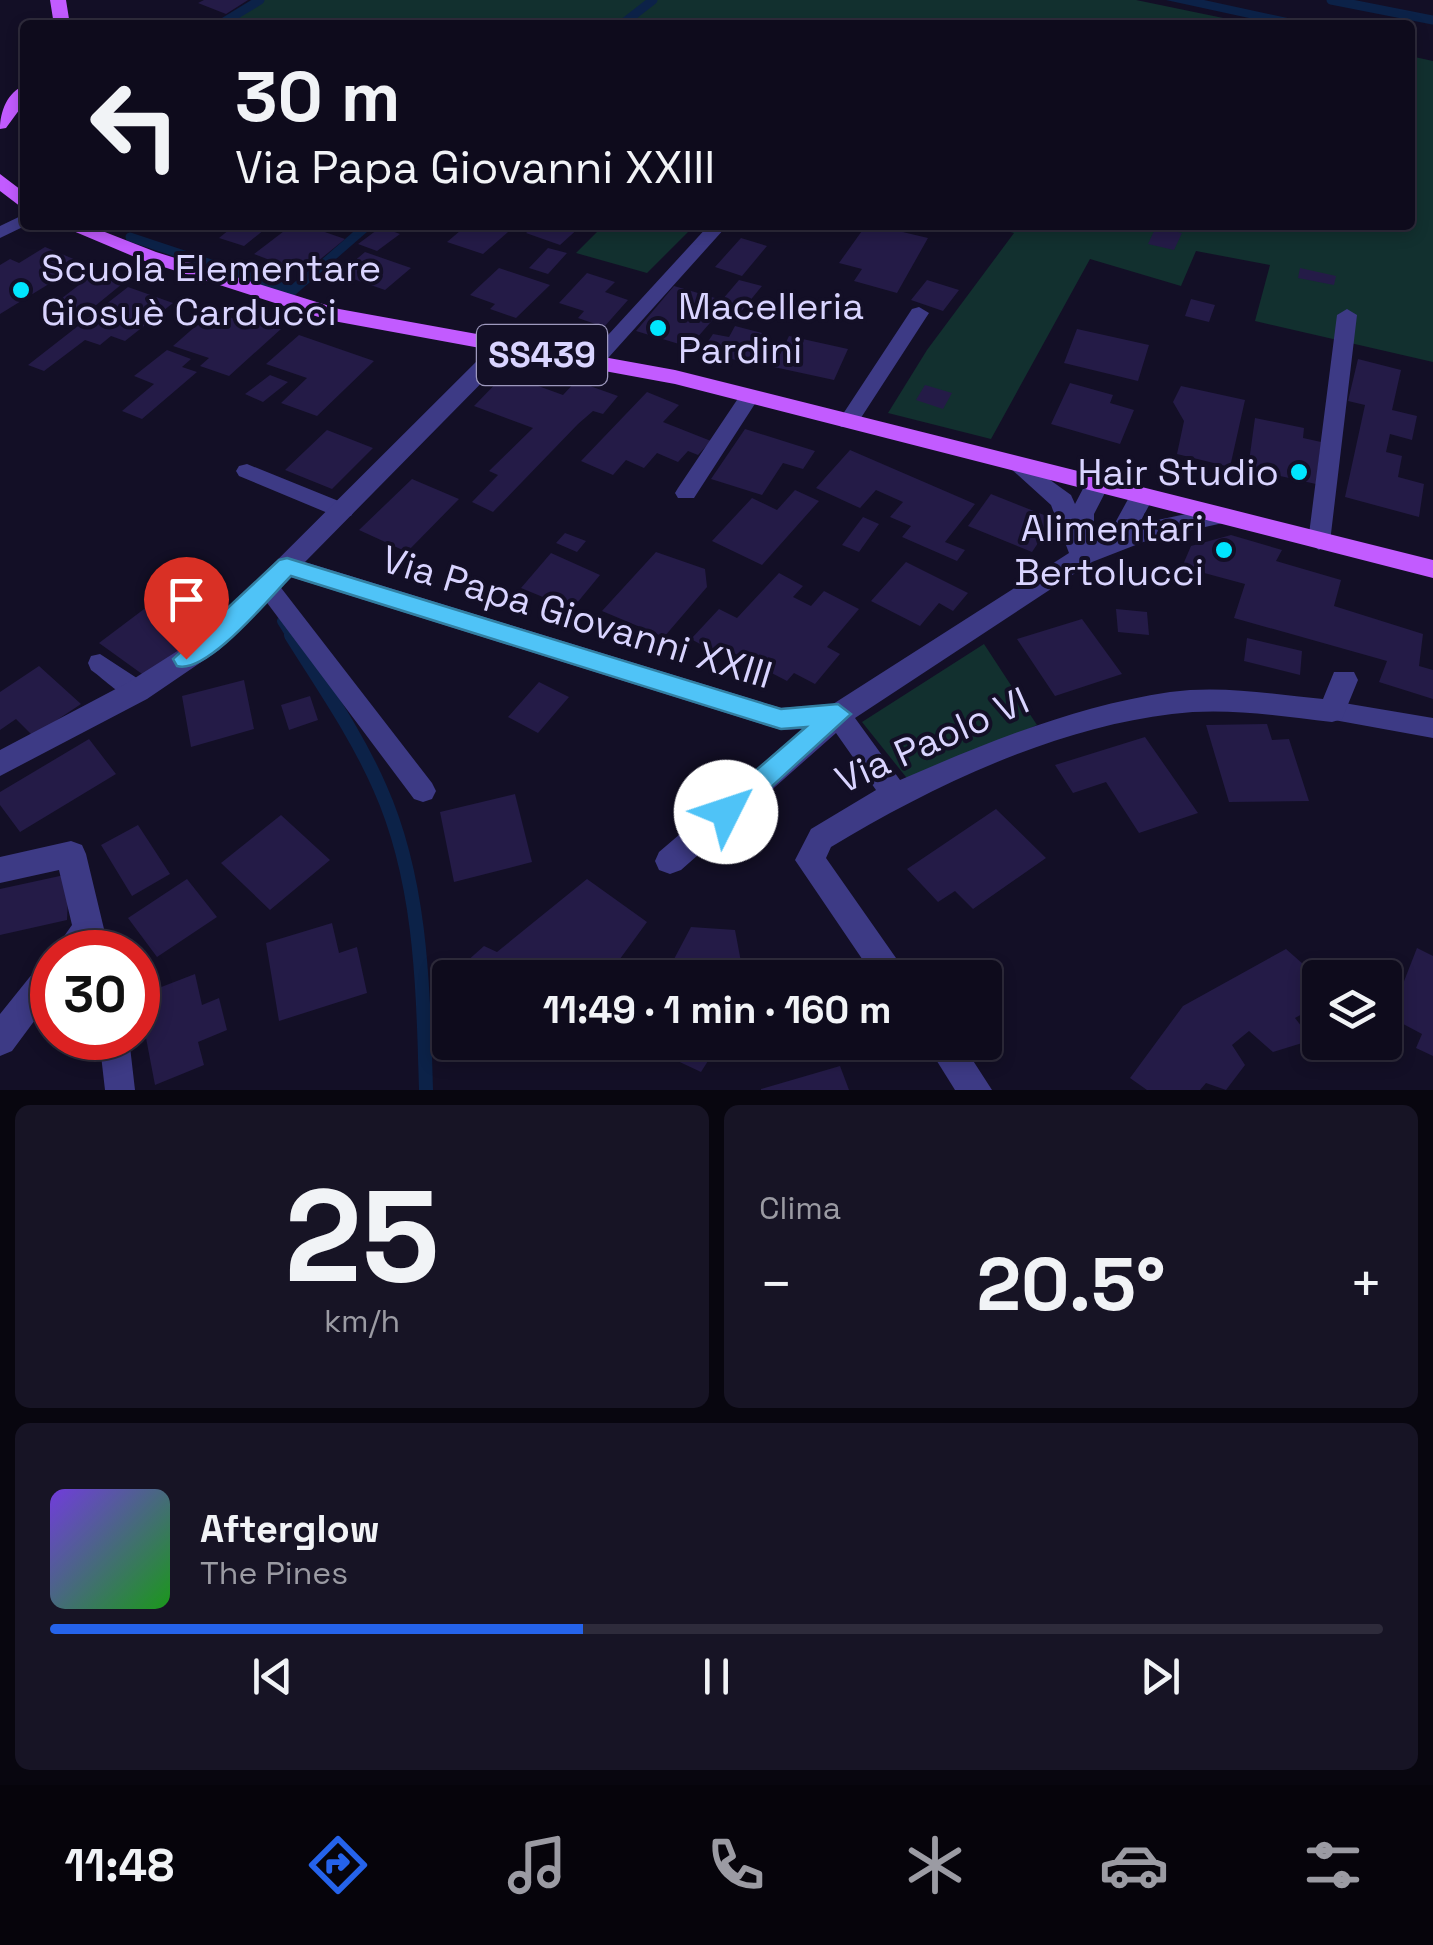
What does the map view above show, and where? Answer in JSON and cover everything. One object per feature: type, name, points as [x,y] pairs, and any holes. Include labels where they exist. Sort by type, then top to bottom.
[{"type":"main road","points":[[0,124],[20,97]]},
{"type":"main road","points":[[0,180],[20,199]]},
{"type":"main road","name":"SS439","points":[[90,230],[336,315],[676,377],[1214,517],[1433,569]]},
{"type":"street","points":[[0,764],[137,691],[210,643],[503,348]]},
{"type":"street","points":[[1021,466],[1062,501],[1083,556]]},
{"type":"street","points":[[1083,556],[1082,514],[1096,487]]},
{"type":"street","points":[[1083,556],[1124,529],[1140,498]]},
{"type":"street","name":"Via Papa Giovanni XXIII","points":[[287,566],[781,719],[838,714],[1083,556],[1146,530],[1214,517]]},
{"type":"street","points":[[1332,711],[1344,680]]},
{"type":"street","name":"Via Paolo VI","points":[[881,960],[810,860],[821,838],[895,796],[1030,736],[1170,703],[1230,700],[1332,711]]},
{"type":"street","points":[[670,861],[838,714],[895,796]]},
{"type":"street","points":[[0,870],[71,854],[81,930]]},
{"type":"street","points":[[0,1040],[30,1002]]},
{"type":"street","points":[[953,1060],[974,1090]]},
{"type":"lane","points":[[593,363],[714,230]]},
{"type":"lane","points":[[848,422],[918,313]]},
{"type":"lane","points":[[1319,542],[1346,315]]},
{"type":"lane","points":[[686,493],[750,396]]},
{"type":"lane","points":[[246,471],[343,511]]},
{"type":"lane","points":[[267,586],[424,791]]},
{"type":"lane","points":[[100,663],[137,691]]},
{"type":"lane","points":[[1332,711],[1433,728]]},
{"type":"lane","points":[[117,1060],[120,1090]]},
{"type":"green space","points":[[264,0],[1136,0],[1233,20],[230,20]]},
{"type":"green space","points":[[1415,57],[1433,61],[1433,362],[1255,321],[1270,265],[1196,251],[1181,286],[1090,259],[991,439],[888,413],[927,350],[1014,233],[1003,230],[1415,230]]},
{"type":"green space","points":[[599,230],[690,230],[647,273],[576,253]]},
{"type":"green space","points":[[984,644],[1037,725],[910,782],[862,722]]},
{"type":"water","points":[[1166,0],[1204,0],[1297,20],[1258,20]]},
{"type":"building","points":[[248,0],[226,14],[198,3]]},
{"type":"building","points":[[229,230],[264,230],[244,246],[219,238]]},
{"type":"building","points":[[285,230],[319,230],[345,239],[312,266],[296,260],[288,267],[254,254]]},
{"type":"building","points":[[377,230],[400,234],[377,251],[358,244]]},
{"type":"building","points":[[461,230],[510,230],[483,254],[447,242]]},
{"type":"building","points":[[530,230],[576,230],[560,245],[526,233]]},
{"type":"building","points":[[863,230],[894,230],[928,238],[897,293],[854,281],[862,269],[839,263]]},
{"type":"building","points":[[1155,230],[1182,233],[1174,250],[1148,244]]},
{"type":"building","points":[[741,238],[767,246],[742,276],[715,267]]},
{"type":"building","name":"Scuola Elementare Giosuè Carducci","points":[[45,247],[83,263],[0,314],[0,265],[10,259],[19,263]]},
{"type":"building","points":[[548,248],[567,253],[548,274],[529,268]]},
{"type":"building","points":[[365,252],[411,268],[385,290],[339,274]]},
{"type":"building","points":[[499,268],[550,285],[516,318],[490,309],[495,304],[470,295]]},
{"type":"building","points":[[1300,268],[1336,276],[1334,285],[1298,278]]},
{"type":"building","points":[[587,273],[615,282],[605,292],[628,300],[604,327],[578,318],[584,311],[559,303]]},
{"type":"building","points":[[92,275],[122,284],[84,315],[53,305]]},
{"type":"building","points":[[739,280],[762,286],[739,314],[723,308],[689,347],[636,331],[674,286],[722,300]]},
{"type":"building","points":[[927,280],[959,290],[943,311],[911,300]]},
{"type":"building","points":[[128,287],[173,303],[125,341],[111,336],[100,345],[85,340],[44,371],[28,365]]},
{"type":"building","points":[[1191,299],[1215,305],[1209,322],[1185,316]]},
{"type":"building","points":[[214,310],[247,325],[252,320],[281,329],[229,376],[200,366],[209,358],[173,346]]},
{"type":"building","points":[[735,326],[762,333],[754,348],[766,351],[758,365],[701,352],[713,334],[729,337]]},
{"type":"building","points":[[1077,329],[1149,345],[1138,381],[1064,363]]},
{"type":"building","points":[[299,335],[374,361],[317,416],[281,403],[307,378],[266,364]]},
{"type":"building","points":[[789,336],[848,349],[834,380],[774,367]]},
{"type":"building","points":[[167,350],[191,359],[182,367],[197,372],[142,419],[122,411],[154,384],[134,376]]},
{"type":"building","points":[[1358,359],[1401,370],[1392,410],[1417,416],[1412,440],[1390,434],[1386,452],[1402,456],[1398,477],[1424,484],[1419,517],[1345,497],[1365,405],[1348,401]]},
{"type":"building","points":[[505,374],[563,395],[576,381],[618,396],[603,414],[593,411],[578,424],[493,512],[472,502],[498,475],[489,471],[533,428],[474,406]]},
{"type":"building","points":[[270,375],[288,382],[263,402],[245,394]]},
{"type":"building","points":[[1070,383],[1113,395],[1110,403],[1134,410],[1120,444],[1051,424]]},
{"type":"building","points":[[925,385],[952,393],[943,409],[916,400]]},
{"type":"building","points":[[1181,386],[1245,400],[1230,467],[1177,454],[1184,421],[1173,402]]},
{"type":"building","points":[[647,392],[679,405],[663,422],[711,441],[698,455],[688,451],[678,462],[657,453],[644,468],[626,460],[613,475],[581,461]]},
{"type":"building","points":[[1255,418],[1304,428],[1303,438],[1321,442],[1316,484],[1248,469]]},
{"type":"building","points":[[745,429],[815,451],[803,469],[783,463],[762,495],[711,479]]},
{"type":"building","points":[[327,430],[373,448],[332,489],[285,470]]},
{"type":"building","points":[[850,450],[975,504],[945,542],[965,550],[957,561],[902,537],[911,526],[890,517],[903,502],[876,490],[860,508],[816,488]]},
{"type":"building","points":[[412,479],[459,499],[407,552],[359,530]]},
{"type":"building","points":[[795,490],[819,501],[762,565],[712,541],[752,498],[777,510]]},
{"type":"building","points":[[991,494],[1054,519],[1032,552],[968,526]]},
{"type":"building","points":[[863,517],[879,524],[859,552],[842,545]]},
{"type":"building","points":[[565,533],[586,541],[577,552],[556,543]]},
{"type":"building","points":[[1231,535],[1282,550],[1276,561],[1341,580],[1334,606],[1423,634],[1419,666],[1433,670],[1433,699],[1379,682],[1387,661],[1234,618],[1245,584],[1182,567],[1191,546]]},
{"type":"building","points":[[656,552],[705,569],[707,587],[664,637],[602,611]]},
{"type":"building","points":[[551,553],[600,575],[572,609],[521,588]]},
{"type":"building","points":[[906,562],[968,593],[953,611],[939,603],[920,626],[871,601]]},
{"type":"building","points":[[779,573],[803,586],[793,597],[811,606],[824,591],[859,609],[827,647],[840,654],[815,684],[794,673],[787,681],[726,649],[720,655],[691,639],[719,609],[737,618]]},
{"type":"building","points":[[172,588],[212,614],[173,644],[184,651],[149,679],[99,643]]},
{"type":"building","points":[[1116,609],[1147,612],[1149,635],[1118,632]]},
{"type":"building","points":[[1082,619],[1122,674],[1055,696],[1017,639]]},
{"type":"building","points":[[1247,638],[1302,651],[1300,675],[1244,661]]},
{"type":"building","points":[[39,666],[81,704],[33,736],[16,719],[0,730],[0,692]]},
{"type":"building","points":[[244,680],[254,729],[191,747],[182,696]]},
{"type":"building","points":[[539,682],[569,697],[538,733],[508,717]]},
{"type":"building","points":[[310,696],[318,720],[289,730],[281,705]]},
{"type":"building","points":[[1267,724],[1272,740],[1289,739],[1309,801],[1229,802],[1206,725]]},
{"type":"building","points":[[1145,737],[1198,813],[1139,833],[1106,782],[1073,793],[1055,765]]},
{"type":"building","points":[[89,739],[116,774],[20,832],[0,805],[0,792]]},
{"type":"building","points":[[515,794],[532,862],[454,882],[440,812]]},
{"type":"building","points":[[996,809],[1046,858],[973,909],[955,891],[938,902],[907,869]]},
{"type":"building","points":[[281,815],[330,860],[270,910],[221,863]]},
{"type":"building","points":[[138,825],[170,874],[132,896],[101,845]]},
{"type":"building","points":[[69,874],[67,920],[0,935],[0,889]]},
{"type":"building","points":[[187,879],[217,917],[160,955],[160,930],[137,930],[128,918]]},
{"type":"building","points":[[587,879],[647,922],[619,960],[468,960],[484,946],[497,952]]},
{"type":"building","points":[[332,923],[339,953],[357,947],[367,993],[279,1021],[266,943]]},
{"type":"building","points":[[691,927],[735,930],[741,960],[674,960]]},
{"type":"building","points":[[1417,948],[1433,956],[1433,1056],[1416,1048],[1422,1034],[1402,1023],[1402,986]]},
{"type":"building","points":[[1286,949],[1302,963],[1302,1014],[1295,1018],[1302,1027],[1302,1043],[1273,1052],[1249,1031],[1232,1045],[1245,1065],[1226,1090],[1206,1083],[1200,1090],[1147,1090],[1130,1078],[1183,1006]]},
{"type":"building","points":[[195,974],[202,1005],[219,998],[227,1030],[198,1042],[204,1065],[155,1085],[150,1060],[160,1060],[160,988]]},
{"type":"building","points":[[675,1060],[709,1060],[701,1072]]},
{"type":"building","points":[[840,1066],[849,1090],[761,1090],[761,1089]]},
{"type":"waterway","points":[[227,20],[260,0]]},
{"type":"waterway","points":[[627,20],[653,0]]},
{"type":"waterway","points":[[1331,0],[1433,20]]},
{"type":"waterway","points":[[304,281],[362,230]]},
{"type":"waterway","points":[[130,237],[262,281]]},
{"type":"waterway","points":[[254,278],[292,291],[307,278]]},
{"type":"waterway","points":[[282,621],[292,637]]},
{"type":"waterway","points":[[291,635],[360,748],[394,824],[418,936],[426,1090]]},
{"type":"place","name":"Scuola Elementare Giosuè Carducci","points":[[21,290]]},
{"type":"place","name":"Macelleria Pardini","points":[[658,328]]},
{"type":"place","name":"Hair Studio","points":[[1299,472]]},
{"type":"place","name":"Alimentari Bertolucci","points":[[1224,550]]},
{"type":"route","points":[[186,659],[210,643],[287,566],[781,719],[838,714],[726,812]]}]
